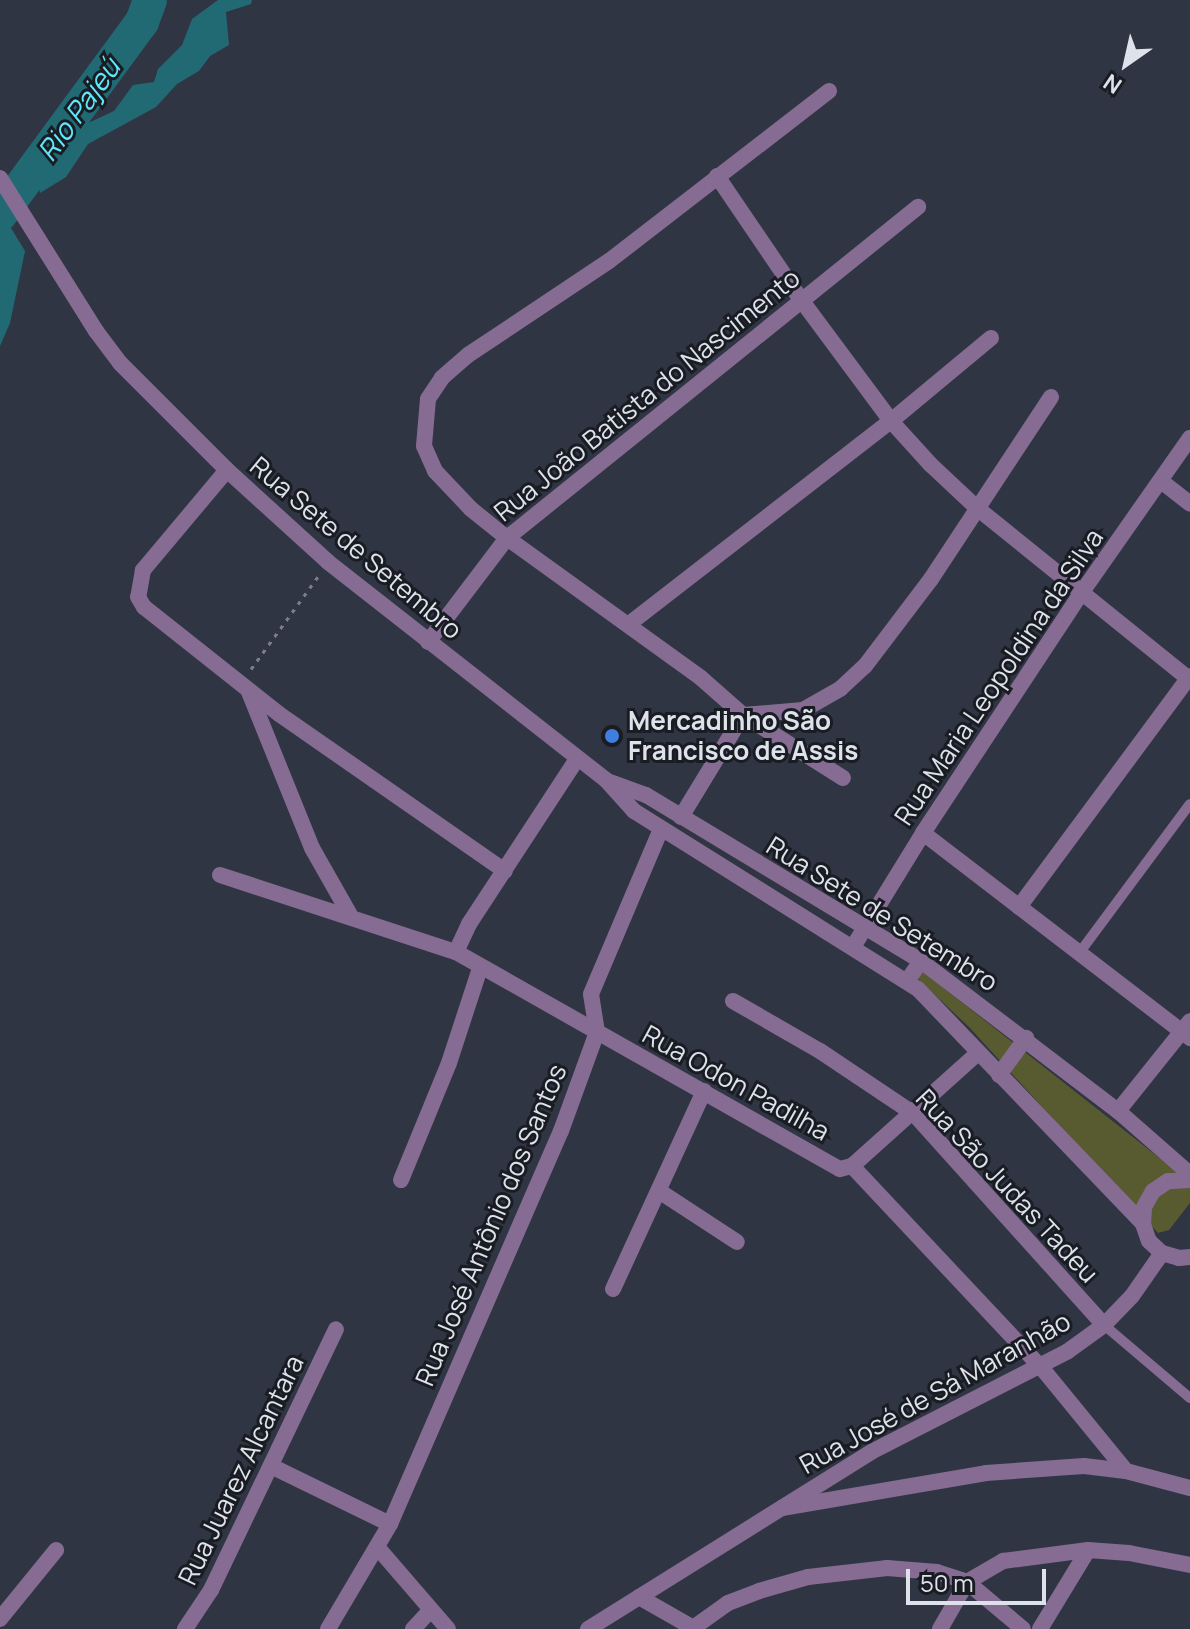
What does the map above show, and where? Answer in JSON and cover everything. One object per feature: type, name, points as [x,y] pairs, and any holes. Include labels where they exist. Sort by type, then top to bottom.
[{"type":"street","points":[[829,91],[598,269],[468,355],[442,378],[428,399],[423,433],[426,457],[453,492],[507,538],[629,624],[701,678],[743,715],[843,778]]},
{"type":"street","points":[[717,176],[802,301],[891,421],[977,508],[1189,678],[1019,907]]},
{"type":"street","name":"Rua Sete de Setembro","points":[[0,178],[96,331],[120,363],[227,470],[328,562],[606,780],[634,811],[907,981],[1143,1224],[1149,1241],[1162,1253]]},
{"type":"street","name":"Rua João Batista do Nascimento","points":[[428,642],[466,586],[507,538],[918,207]]},
{"type":"street","points":[[629,624],[891,421],[991,338]]},
{"type":"street","points":[[743,715],[803,710],[840,689],[882,646],[1051,397]]},
{"type":"street","name":"Rua Maria Leopoldina da Silva","points":[[853,947],[923,833],[1082,592],[1190,438]]},
{"type":"street","points":[[227,470],[143,570],[138,597],[159,621],[244,689],[505,871]]},
{"type":"street","points":[[1161,481],[1190,504]]},
{"type":"street","points":[[244,689],[312,848],[350,915]]},
{"type":"street","points":[[681,817],[743,715]]},
{"type":"street","points":[[456,952],[469,924],[577,759]]},
{"type":"street","name":"Rua Sete de Setembro","points":[[606,780],[646,795],[921,961],[1118,1111],[1190,1177]]},
{"type":"street","name":"Rua José Antônio dos Santos","points":[[328,1629],[390,1524],[561,1131],[597,1032],[591,994],[661,829]]},
{"type":"street","points":[[923,833],[1187,1030],[1118,1111]]},
{"type":"street","name":"Rua Odon Padilha","points":[[220,875],[456,952],[840,1169],[852,1166],[1041,1367],[1126,1471]]},
{"type":"street","points":[[907,981],[921,961]]},
{"type":"street","points":[[401,1180],[449,1063],[480,968]]},
{"type":"street","name":"Rua São Judas Tadeu","points":[[733,1001],[820,1051],[914,1114],[1104,1325]]},
{"type":"street","points":[[999,1075],[1026,1038]]},
{"type":"street","points":[[852,1166],[914,1114],[978,1053]]},
{"type":"street","points":[[613,1289],[704,1091]]},
{"type":"street","points":[[1143,1224],[1144,1207],[1153,1191],[1168,1181],[1190,1177]]},
{"type":"street","points":[[659,1191],[737,1242]]},
{"type":"street","points":[[1162,1253],[1186,1262]]},
{"type":"street","name":"Rua José de Sá Maranhão","points":[[588,1629],[871,1452],[1041,1367],[1104,1325],[1132,1296],[1162,1253]]},
{"type":"street","name":"Rua Juarez Alcantara","points":[[185,1629],[211,1590],[273,1467],[336,1329]]},
{"type":"street","points":[[780,1508],[986,1473],[1084,1466],[1126,1471],[1190,1488]]},
{"type":"street","points":[[273,1467],[390,1524]]},
{"type":"street","points":[[378,1548],[448,1629]]},
{"type":"street","points":[[0,1619],[56,1550]]},
{"type":"street","points":[[940,1629],[967,1582],[1003,1561],[1088,1550],[1129,1553],[1190,1565]]},
{"type":"street","points":[[1040,1629],[1088,1550]]},
{"type":"street","points":[[639,1597],[670,1623],[694,1628],[728,1603],[759,1591],[832,1572],[912,1568],[967,1582],[1023,1629]]},
{"type":"street","points":[[413,1629],[431,1610]]},
{"type":"lane","points":[[1080,952],[1190,804]]},
{"type":"lane","name":"Rua São Judas Tadeu","points":[[1104,1325],[1190,1398]]},
{"type":"path","points":[[244,689],[328,562]]},
{"type":"green space","points":[[922,971],[1190,1182],[1190,1203],[1169,1230],[1158,1233],[969,1027],[918,979]]},
{"type":"water","points":[[218,0],[252,0],[251,4],[226,12],[229,45],[210,56],[199,71],[177,84],[156,107],[88,144],[66,177],[40,193],[38,181],[86,124],[114,111],[133,85],[154,82],[158,69],[182,45],[192,19]]},
{"type":"water","points":[[0,210],[25,251],[10,323],[0,346]]},
{"type":"waterway","name":"Rio Pajeú","points":[[0,215],[142,22],[150,0]]},
{"type":"place","name":"Mercadinho São Francisco de Assis","points":[[612,736]]}]
